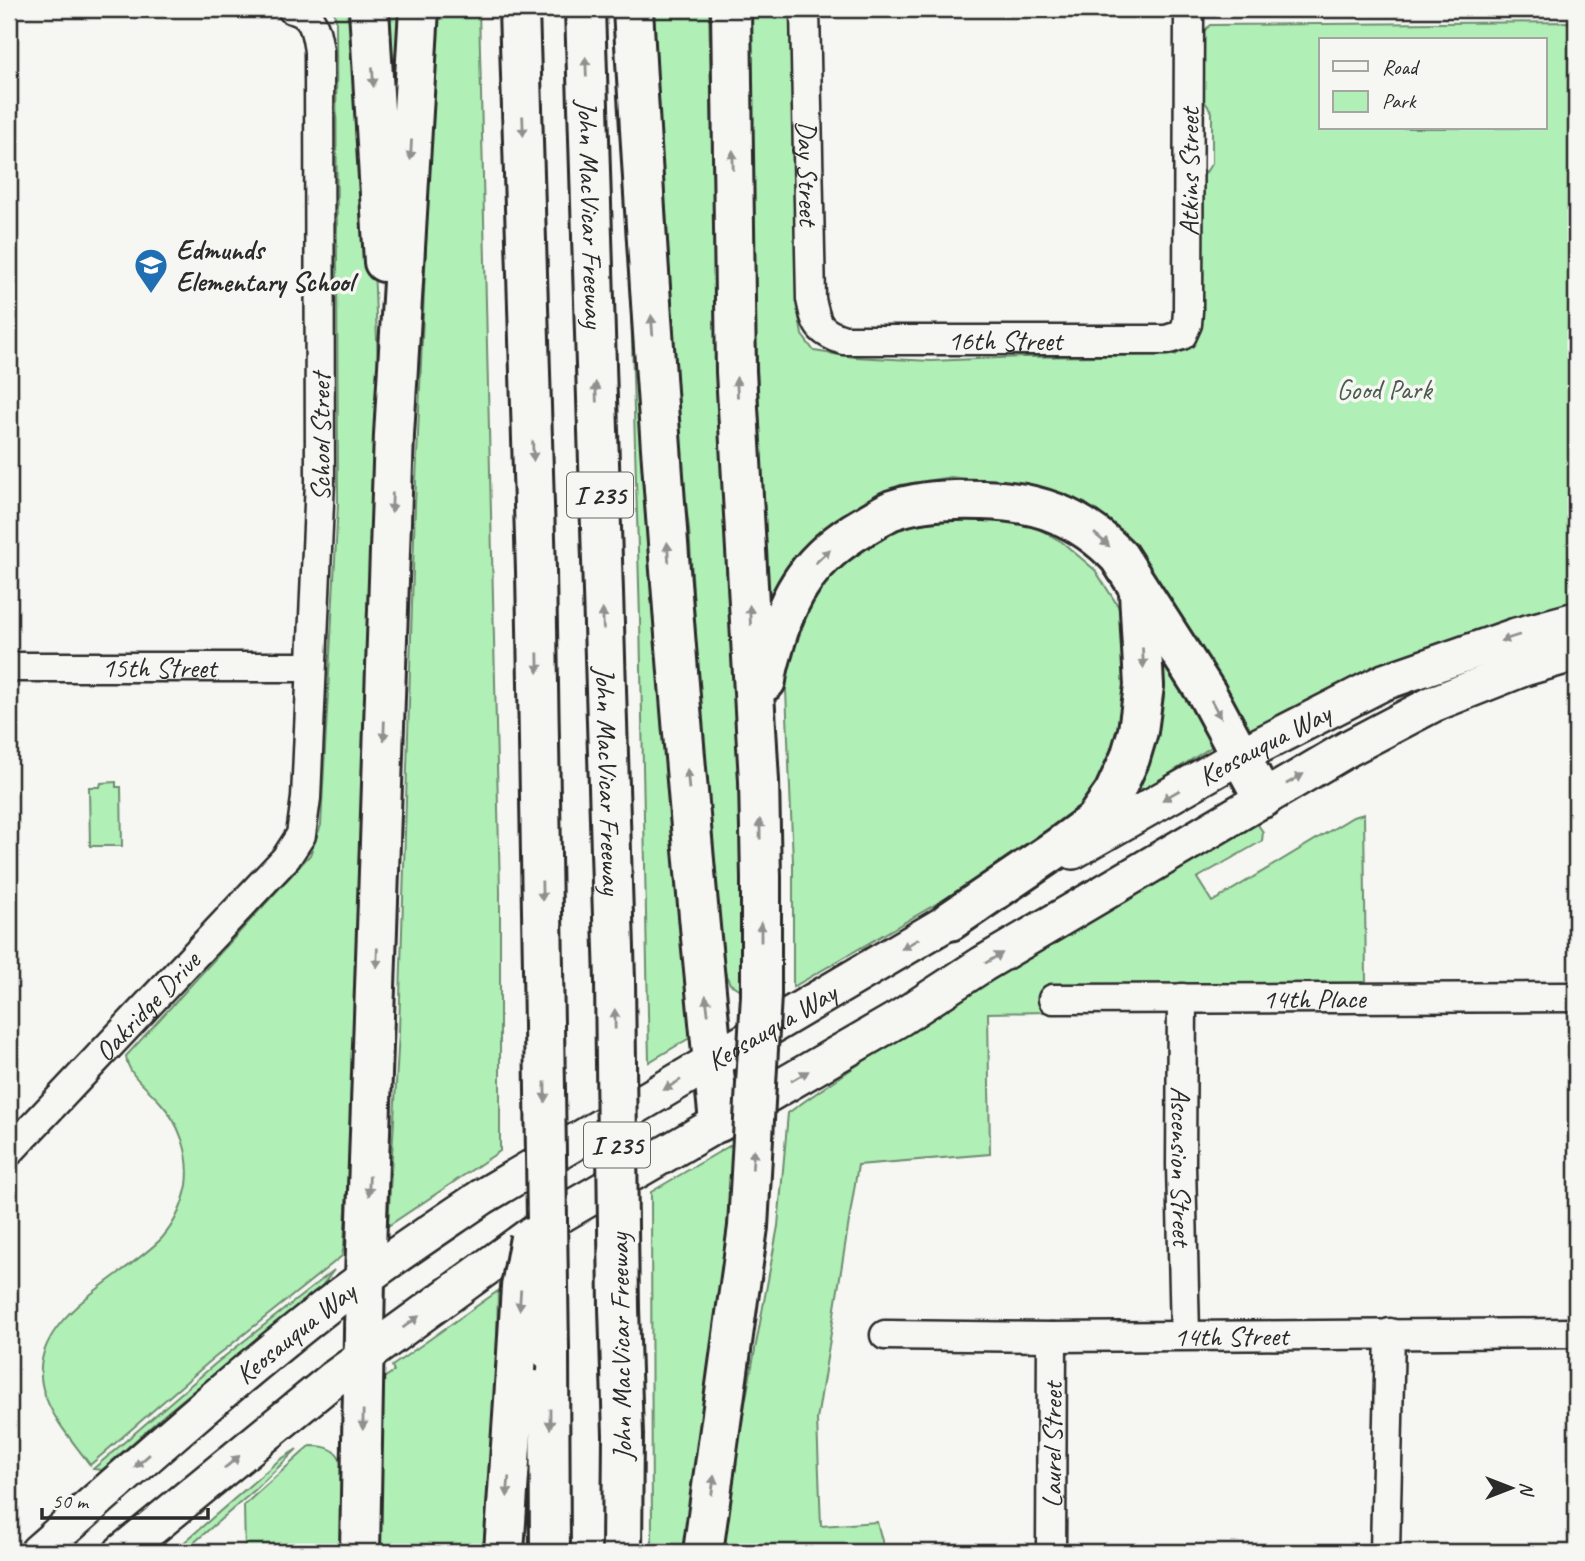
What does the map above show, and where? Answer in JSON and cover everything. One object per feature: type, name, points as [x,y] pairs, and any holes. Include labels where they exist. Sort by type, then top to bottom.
[{"type":"highway","points":[[369,9],[394,435]]},
{"type":"highway","points":[[360,1552],[365,1278],[394,435],[419,9]]},
{"type":"highway","name":"I 235","points":[[519,9],[536,584],[550,1552]]},
{"type":"highway","name":"John MacVicar Freeway","points":[[584,9],[615,981],[623,1435],[622,1552]]},
{"type":"highway","points":[[633,9],[647,269],[674,638],[702,966],[719,1122]]},
{"type":"highway","points":[[702,1552],[748,1227],[761,995],[759,780],[736,372],[731,9]]},
{"type":"highway","points":[[759,780],[766,676],[780,623],[794,591],[814,564],[837,543],[891,510],[921,503],[962,499],[1012,500],[1048,510],[1082,525],[1103,540],[1119,557],[1207,694],[1263,797]]},
{"type":"highway","points":[[950,921],[1094,821],[1114,793],[1130,758],[1138,731],[1144,686],[1139,590]]},
{"type":"highway","points":[[504,1552],[521,1287],[545,1160]]},
{"type":"main road","name":"Keosauqua Way","points":[[38,1552],[197,1413],[314,1316],[482,1197],[950,921],[1241,755],[1384,682],[1516,636],[1576,620]]},
{"type":"main road","name":"Keosauqua Way","points":[[122,1552],[332,1380],[553,1219],[900,1018],[983,964],[1349,748],[1433,704],[1524,668],[1576,653]]},
{"type":"main road","points":[[1524,668],[1576,668]]},
{"type":"street","name":"Day Street","points":[[805,9],[811,299],[819,326],[826,335]]},
{"type":"street","name":"Atkins Street","points":[[1182,335],[1187,324],[1188,311],[1189,9]]},
{"type":"street","name":"School Street","points":[[286,858],[301,835],[305,817],[320,481],[319,51],[314,25],[300,13]]},
{"type":"street","name":"16th Street","points":[[826,335],[844,340],[1166,340],[1182,335]]},
{"type":"street","name":"15th Street","points":[[9,667],[311,667]]},
{"type":"street","name":"Oakridge Drive","points":[[9,1152],[286,858]]},
{"type":"street","name":"14th Place","points":[[1053,999],[1576,997]]},
{"type":"street","name":"Ascension Street","points":[[1182,998],[1181,1165],[1185,1334]]},
{"type":"street","points":[[1385,1552],[1390,1333]]},
{"type":"street","name":"14th Street","points":[[886,1335],[1576,1333]]},
{"type":"street","name":"Laurel Street","points":[[1051,1552],[1052,1336]]},
{"type":"green space","points":[[333,9],[359,9],[370,167],[378,365],[377,524],[357,1013],[344,1245],[342,1256],[208,1363],[90,1465],[60,1424],[46,1398],[41,1371],[46,1347],[59,1325],[77,1306],[162,1238],[178,1213],[188,1174],[182,1140],[173,1120],[130,1070],[126,1056],[310,855],[321,825],[338,504],[336,20]]},
{"type":"green space","points":[[387,9],[408,9],[398,144]]},
{"type":"green space","points":[[436,9],[479,9],[500,891],[500,1151],[388,1226],[399,1031],[415,505]]},
{"type":"green space","points":[[649,9],[709,9],[714,225],[739,786],[743,991],[730,984],[720,961],[689,528],[677,438]]},
{"type":"green space","name":"Good Park","points":[[746,9],[792,9],[797,305],[802,335],[814,351],[854,357],[931,361],[1175,355],[1193,344],[1202,327],[1202,178],[1212,163],[1212,112],[1202,98],[1202,38],[1203,32],[1210,25],[1576,22],[1576,606],[1253,733],[1242,729],[1125,537],[1085,503],[1027,487],[951,477],[900,485],[849,510],[800,551],[776,593],[767,592],[755,319]]},
{"type":"green space","points":[[627,166],[693,1036],[649,1062],[640,619]]},
{"type":"green space","points":[[938,510],[1025,521],[1062,542],[1095,570],[1118,606],[1131,638],[1137,681],[1098,795],[1038,845],[793,987],[793,862],[785,665],[815,581],[846,550]]},
{"type":"green space","points":[[1156,642],[1216,744],[1144,790],[1133,784]]},
{"type":"green space","points":[[116,782],[116,787],[121,787],[122,846],[90,846],[89,787]]},
{"type":"green space","points":[[1364,814],[1366,984],[1048,985],[1047,1012],[988,1013],[990,1154],[858,1165],[817,1420],[821,1526],[877,1522],[885,1552],[722,1552],[744,1409],[778,1226],[788,1113],[960,999],[1256,822],[1263,832],[1262,841],[1197,878],[1212,902],[1353,817]]},
{"type":"green space","points":[[736,1142],[729,1237],[684,1552],[652,1552],[651,1192]]},
{"type":"green space","points":[[334,1270],[321,1287],[170,1410],[102,1470],[93,1469],[215,1364]]},
{"type":"green space","points":[[498,1291],[496,1381],[486,1552],[377,1552],[384,1378],[394,1371],[392,1366]]},
{"type":"green space","points":[[310,1446],[330,1449],[341,1461],[345,1485],[342,1552],[245,1552],[244,1505]]},
{"type":"green space","points":[[297,1449],[256,1489],[183,1552],[173,1552],[278,1461]]},
{"type":"place","name":"Edmunds Elementary School","points":[[151,295]]}]
